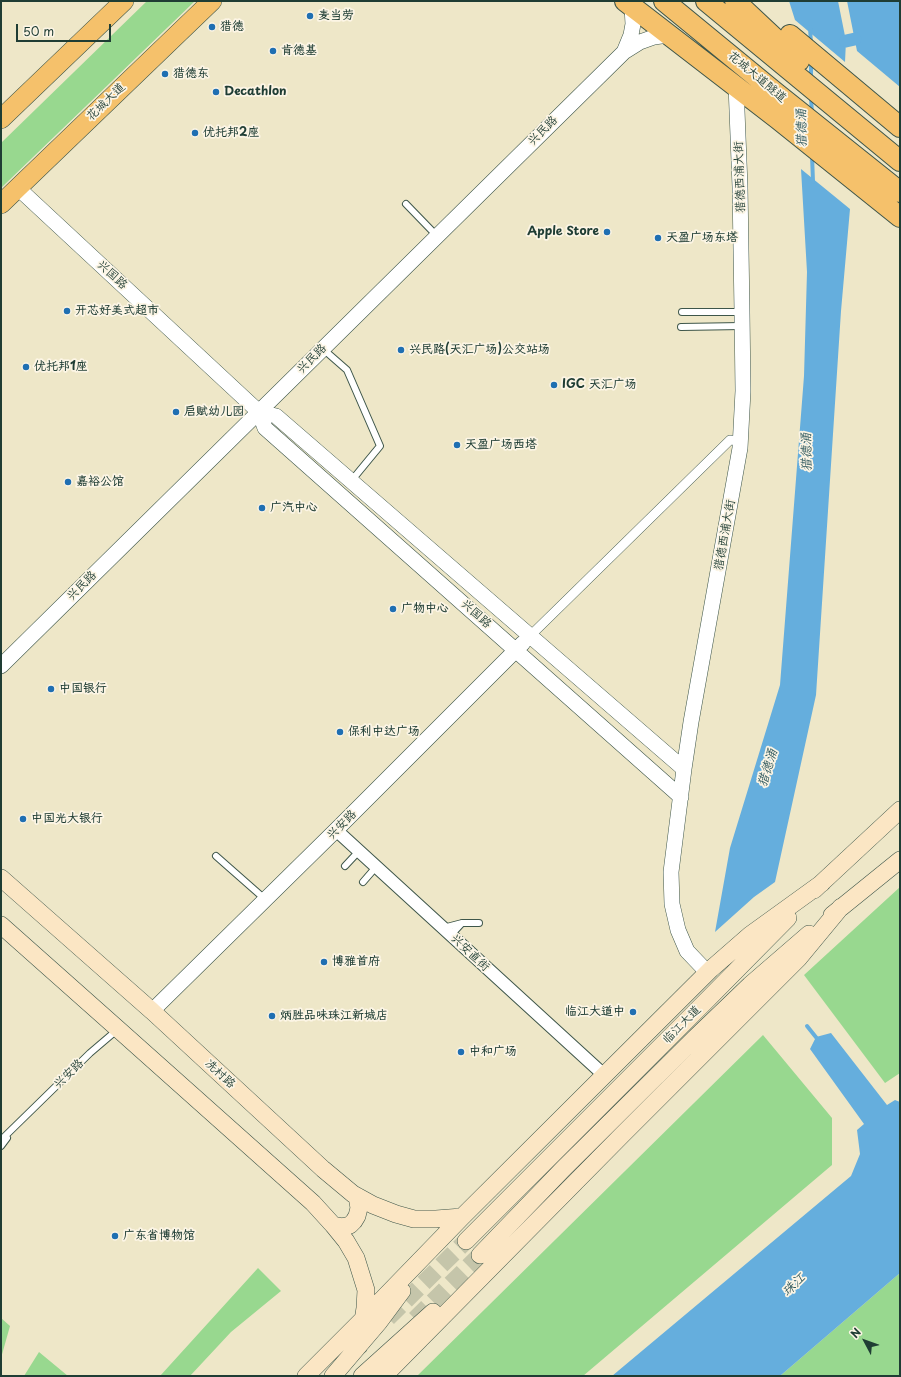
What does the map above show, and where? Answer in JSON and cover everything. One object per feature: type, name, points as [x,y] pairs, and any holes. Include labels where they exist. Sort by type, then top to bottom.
[{"type":"highway","name":"花城大道隧道","points":[[664,1],[894,187]]},
{"type":"highway","points":[[706,1],[879,139],[900,152]]},
{"type":"highway","points":[[735,1],[900,127]]},
{"type":"highway","points":[[746,1],[900,161]]},
{"type":"highway","points":[[629,4],[736,85],[894,212]]},
{"type":"highway","points":[[776,93],[894,212]]},
{"type":"highway","points":[[778,119],[894,187]]},
{"type":"main road","points":[[4,115],[124,1]]},
{"type":"main road","name":"花城大道","points":[[1,204],[212,1]]},
{"type":"main road","name":"临江大道","points":[[466,1241],[822,883],[900,810]]},
{"type":"main road","name":"临江大道","points":[[480,1255],[569,1164],[750,985],[841,907],[900,860]]},
{"type":"main road","name":"冼村路","points":[[1,878],[152,1011],[323,1169],[357,1196],[373,1205],[414,1219],[462,1217]]},
{"type":"main road","points":[[306,1376],[462,1217],[707,972],[750,935],[822,883]]},
{"type":"main road","points":[[384,1376],[622,1134],[798,959],[841,907]]},
{"type":"main road","points":[[1,925],[312,1203],[333,1225],[346,1241],[356,1258],[366,1290],[359,1346]]},
{"type":"main road","points":[[333,1225],[343,1227],[350,1225],[354,1221],[359,1208],[357,1196]]},
{"type":"main road","points":[[333,1376],[394,1302],[425,1255]]},
{"type":"main road","points":[[362,1376],[422,1321],[491,1268]]},
{"type":"street","name":"兴民路","points":[[624,52],[634,24],[629,4]]},
{"type":"street","name":"兴民路","points":[[1,666],[624,52],[640,42],[654,37],[668,35]]},
{"type":"street","name":"猎德西浦大街","points":[[707,972],[687,951],[678,930],[672,904],[671,872],[684,768],[741,441],[743,391],[742,319],[740,187],[736,85]]},
{"type":"street","name":"兴国路","points":[[18,188],[259,412],[265,428],[681,797]]},
{"type":"street","name":"兴国路","points":[[259,412],[276,416],[684,768]]},
{"type":"street","points":[[530,636],[730,440],[741,441]]},
{"type":"street","name":"兴安路","points":[[152,1011],[517,651],[530,636]]},
{"type":"street","name":"兴安直街","points":[[336,830],[604,1076]]},
{"type":"lane","points":[[406,204],[437,236]]},
{"type":"lane","points":[[682,312],[742,319]]},
{"type":"lane","points":[[681,327],[742,319]]},
{"type":"lane","points":[[323,348],[347,370],[380,446],[351,481]]},
{"type":"lane","points":[[345,866],[359,851]]},
{"type":"lane","points":[[216,856],[266,900]]},
{"type":"lane","points":[[363,882],[376,867]]},
{"type":"lane","points":[[447,932],[462,923],[478,923]]},
{"type":"lane","points":[[447,932],[462,923]]},
{"type":"lane","name":"兴安路","points":[[20,1120],[90,1053],[118,1029]]},
{"type":"lane","points":[[1,1135],[20,1120]]},
{"type":"lane","points":[[1,1140],[20,1120]]},
{"type":"lane","points":[[1,1146],[20,1120]]},
{"type":"green space","points":[[147,1],[195,1],[1,188],[1,143]]},
{"type":"green space","points":[[900,887],[900,1073],[885,1083],[804,975]]},
{"type":"green space","points":[[763,1035],[832,1118],[832,1165],[583,1376],[417,1376]]},
{"type":"green space","points":[[258,1268],[281,1291],[231,1332],[190,1376],[160,1376]]},
{"type":"green space","points":[[900,1273],[900,1376],[780,1376]]},
{"type":"green space","points":[[1,1318],[10,1326],[1,1358]]},
{"type":"green space","points":[[39,1352],[68,1376],[24,1376]]},
{"type":"water","points":[[789,1],[838,1],[846,41],[845,62],[795,20]]},
{"type":"water","points":[[847,1],[900,1],[900,87],[857,51]]},
{"type":"water","points":[[801,169],[850,209],[841,311],[816,695],[775,882],[754,897],[715,932],[730,848],[780,685],[804,376],[807,272]]},
{"type":"water","name":"珠江","points":[[831,1033],[887,1105],[895,1100],[900,1102],[900,1273],[780,1376],[612,1376],[851,1176],[860,1154],[857,1130],[864,1124],[810,1049],[816,1037]]},
{"type":"waterway","name":"猎德涌","points":[[810,27],[811,44]]},
{"type":"waterway","points":[[846,41],[855,39]]},
{"type":"waterway","name":"猎德涌","points":[[811,61],[811,80]]},
{"type":"waterway","name":"猎德涌","points":[[811,97],[812,114]]},
{"type":"waterway","name":"猎德涌","points":[[812,155],[813,182]]},
{"type":"waterway","points":[[807,1026],[819,1041]]},
{"type":"tunnel","points":[[388,1318],[466,1241]]},
{"type":"tunnel","points":[[415,1319],[480,1255]]},
{"type":"place","name":"麦当劳","points":[[310,16]]},
{"type":"place","name":"猎德","points":[[212,27]]},
{"type":"place","name":"肯德基","points":[[273,51]]},
{"type":"place","name":"猎德东","points":[[165,74]]},
{"type":"place","name":"Decathlon","points":[[216,92]]},
{"type":"place","name":"优托邦2座","points":[[195,133]]},
{"type":"place","name":"Apple Store","points":[[607,232]]},
{"type":"place","name":"天盈广场东塔","points":[[658,238]]},
{"type":"place","name":"开芯好美式超市","points":[[67,311]]},
{"type":"place","name":"兴民路(天汇广场)公交站场","points":[[401,350]]},
{"type":"place","name":"优托邦1座","points":[[26,367]]},
{"type":"place","name":"IGC 天汇广场","points":[[554,385]]},
{"type":"place","name":"启赋幼儿园","points":[[176,412]]},
{"type":"place","name":"天盈广场西塔","points":[[457,445]]},
{"type":"place","name":"嘉裕公馆","points":[[68,482]]},
{"type":"place","name":"广汽中心","points":[[262,508]]},
{"type":"place","name":"广物中心","points":[[393,609]]},
{"type":"place","name":"中国银行","points":[[51,689]]},
{"type":"place","name":"保利中达广场","points":[[340,732]]},
{"type":"place","name":"中国光大银行","points":[[23,819]]},
{"type":"place","name":"博雅首府","points":[[324,962]]},
{"type":"place","name":"临江大道中","points":[[633,1012]]},
{"type":"place","name":"炳胜品味珠江新城店","points":[[272,1016]]},
{"type":"place","name":"中和广场","points":[[461,1052]]},
{"type":"place","name":"广东省博物馆","points":[[115,1236]]}]
